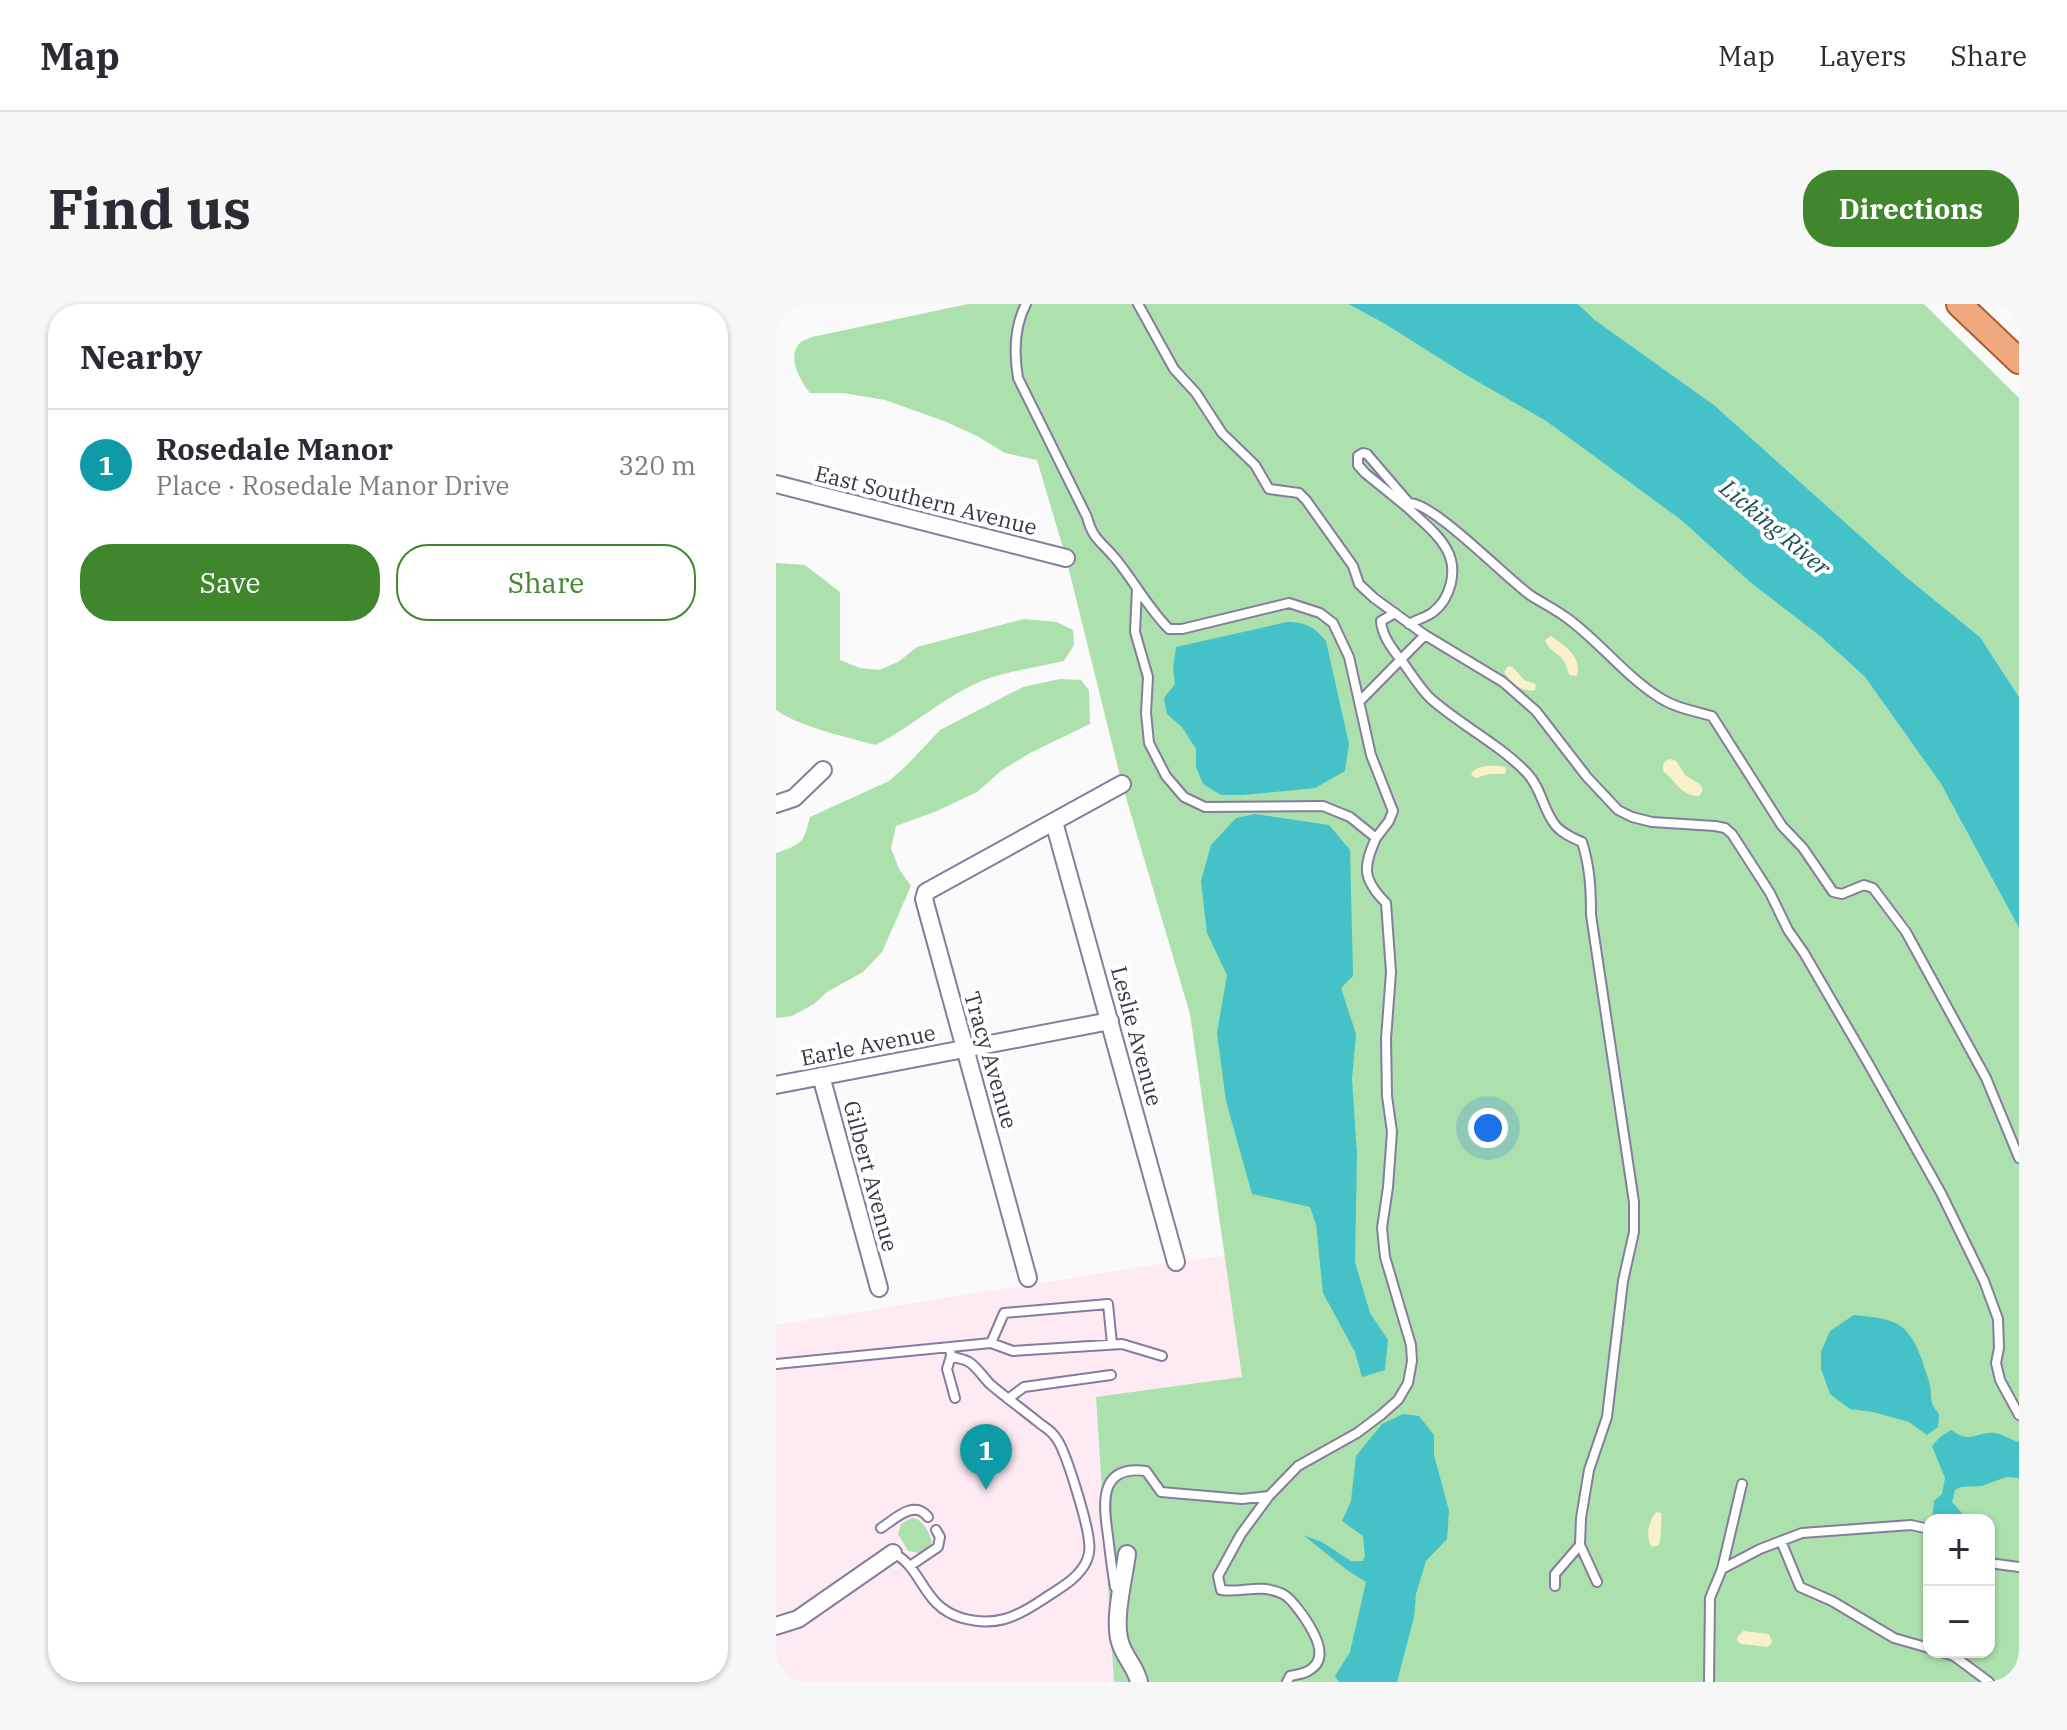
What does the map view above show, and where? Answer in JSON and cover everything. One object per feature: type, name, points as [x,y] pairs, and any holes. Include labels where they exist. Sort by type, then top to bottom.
[{"type":"main road","points":[[1959,304],[2019,361]]},
{"type":"street","name":"East Southern Avenue","points":[[776,484],[1066,558]]},
{"type":"street","points":[[776,804],[794,798],[823,770]]},
{"type":"street","points":[[1054,822],[1122,784]]},
{"type":"street","name":"Tracy Avenue","points":[[1028,1278],[924,899],[926,892],[1054,822]]},
{"type":"street","name":"Leslie Avenue","points":[[1054,822],[1176,1262]]},
{"type":"street","name":"Earle Avenue","points":[[776,1085],[1110,1021]]},
{"type":"street","name":"Gilbert Avenue","points":[[821,1076],[879,1288]]},
{"type":"street","points":[[776,1626],[798,1619],[893,1553]]},
{"type":"street","points":[[1127,1554],[1118,1633],[1139,1682]]},
{"type":"lane","points":[[1026,304],[1016,335],[1018,378],[1087,517],[1091,533],[1114,556],[1158,619],[1169,629],[1182,629],[1289,603],[1320,613],[1333,623],[1349,657],[1371,755],[1393,811],[1366,860],[1367,877],[1386,903],[1391,972],[1386,1039],[1387,1096],[1392,1132],[1382,1228],[1385,1257],[1411,1345],[1412,1361],[1408,1383],[1398,1400],[1357,1433],[1298,1466],[1269,1496],[1241,1534],[1218,1576],[1221,1590],[1234,1592],[1258,1587],[1285,1595],[1315,1632],[1319,1660],[1310,1670],[1290,1676],[1287,1682]]},
{"type":"lane","points":[[1138,304],[1174,369],[1196,393],[1222,433],[1255,465],[1269,489],[1299,493],[1306,500],[1353,566],[1359,584],[1374,598],[1425,635],[1503,682],[1536,711],[1587,777],[1618,810],[1652,822],[1715,826],[1725,828],[1732,834],[1770,893],[1788,930],[1941,1193],[1978,1268],[1998,1319],[1996,1363],[2000,1380],[2019,1415]]},
{"type":"lane","points":[[1409,505],[1365,473],[1358,465],[1358,456],[1367,454],[1439,538],[1448,551],[1453,567],[1446,598],[1432,613],[1409,624]]},
{"type":"lane","points":[[1409,505],[1416,503],[1430,511],[1528,594],[1567,618],[1658,696],[1674,706],[1712,716],[1782,826],[1803,848],[1833,892],[1842,894],[1864,885],[1873,888],[1906,932],[1978,1065],[2019,1158]]},
{"type":"lane","points":[[1137,588],[1135,632],[1148,677],[1146,713],[1149,743],[1166,776],[1184,797],[1205,807],[1323,806],[1350,817],[1376,838]]},
{"type":"lane","points":[[1395,613],[1381,621],[1382,631],[1428,696],[1507,754],[1529,775],[1539,789],[1555,825],[1563,833],[1582,842],[1588,861],[1592,883],[1591,915],[1634,1202],[1634,1232],[1623,1281],[1607,1417],[1589,1470],[1581,1518],[1580,1545],[1597,1582]]},
{"type":"lane","points":[[1360,701],[1425,635]]},
{"type":"lane","points":[[991,1343],[1004,1313],[1108,1304],[1112,1344]]},
{"type":"lane","points":[[776,1364],[950,1352],[991,1343],[1013,1351],[1122,1344],[1162,1356]]},
{"type":"lane","points":[[950,1352],[947,1369],[955,1398]]},
{"type":"lane","points":[[893,1553],[910,1566],[939,1607],[964,1619],[991,1622],[1003,1621],[1029,1609],[1069,1582],[1086,1562],[1089,1541],[1063,1449],[1055,1436],[968,1362],[950,1352]]},
{"type":"lane","points":[[1008,1399],[1024,1387],[1111,1375]]},
{"type":"lane","points":[[1122,1596],[1115,1587],[1104,1511],[1105,1493],[1113,1477],[1131,1469],[1146,1471],[1161,1492],[1242,1499],[1269,1496]]},
{"type":"lane","points":[[1709,1682],[1710,1598],[1722,1569],[1742,1484]]},
{"type":"lane","points":[[881,1528],[906,1511],[915,1509],[928,1517]]},
{"type":"lane","points":[[1722,1569],[1760,1549],[1802,1533],[1885,1526],[1923,1528]]},
{"type":"lane","points":[[910,1566],[938,1547],[940,1537],[936,1530]]},
{"type":"lane","points":[[1781,1541],[1800,1587],[1832,1601],[1894,1638],[1923,1646]]},
{"type":"lane","points":[[1555,1586],[1555,1574],[1580,1545]]},
{"type":"lane","points":[[1995,1564],[2019,1567]]},
{"type":"lane","points":[[1957,1658],[1989,1682]]},
{"type":"shaded area","points":[[1225,1256],[1243,1378],[1096,1397],[1114,1682],[776,1682],[776,1325]]},
{"type":"green space","points":[[968,304],[1348,304],[1546,421],[1681,520],[1751,583],[1821,637],[1865,677],[1941,784],[2019,928],[2019,1682],[1114,1682],[1096,1397],[1242,1377],[1190,1014],[1122,784],[1066,558],[1037,460],[1005,453],[944,421],[885,400],[843,393],[810,393],[799,376],[795,362],[794,355],[800,343],[812,337]]},
{"type":"green space","points":[[1578,304],[1924,304],[2019,398],[2019,697],[1980,637],[1905,576],[1714,405],[1595,320]]},
{"type":"green space","points":[[776,563],[805,565],[840,592],[840,660],[860,668],[879,670],[898,662],[917,647],[1024,619],[1057,622],[1073,630],[1074,645],[1064,661],[984,680],[876,745],[838,735],[776,710]]},
{"type":"green space","points":[[1060,679],[1081,680],[1089,690],[1090,724],[1030,753],[1001,771],[977,792],[896,826],[891,848],[899,869],[911,886],[882,952],[863,972],[827,992],[814,1004],[792,1016],[776,1018],[776,853],[800,842],[810,817],[889,781],[940,730],[1023,687]]},
{"type":"green space","points":[[912,1518],[922,1523],[932,1542],[920,1553],[908,1551],[898,1534],[901,1524]]},
{"type":"sand","points":[[1551,636],[1575,657],[1577,676],[1569,675],[1564,661],[1548,645],[1545,640]]},
{"type":"sand","points":[[1508,666],[1513,667],[1524,680],[1536,684],[1535,690],[1522,689],[1513,683],[1504,672]]},
{"type":"sand","points":[[1670,759],[1676,761],[1686,776],[1700,784],[1703,790],[1699,796],[1683,791],[1664,772],[1664,764]]},
{"type":"sand","points":[[1481,767],[1506,768],[1505,774],[1475,778],[1471,774]]},
{"type":"sand","points":[[1657,1512],[1661,1513],[1659,1545],[1652,1547],[1648,1529]]},
{"type":"sand","points":[[1743,1631],[1769,1634],[1772,1642],[1768,1647],[1742,1644],[1737,1638]]},
{"type":"water","name":"Licking River","points":[[1348,304],[1578,304],[1595,320],[1714,405],[1905,576],[1980,637],[2019,697],[2019,928],[1941,784],[1865,677],[1821,637],[1751,583],[1681,520],[1546,421]]},
{"type":"water","points":[[1287,622],[1309,626],[1326,641],[1349,744],[1345,771],[1315,788],[1221,795],[1203,784],[1196,767],[1196,749],[1182,727],[1167,714],[1164,698],[1175,684],[1173,669],[1176,647]]},
{"type":"water","points":[[1255,814],[1329,825],[1350,850],[1353,976],[1341,988],[1356,1034],[1352,1079],[1357,1154],[1355,1262],[1370,1313],[1388,1340],[1385,1370],[1362,1377],[1355,1352],[1323,1293],[1316,1224],[1310,1207],[1252,1194],[1226,1101],[1217,1033],[1227,975],[1207,933],[1201,881],[1211,845],[1236,818]]},
{"type":"water","points":[[1854,1315],[1889,1320],[1905,1329],[1911,1337],[1930,1385],[1932,1403],[1939,1414],[1938,1427],[1927,1435],[1909,1422],[1850,1409],[1830,1394],[1821,1369],[1821,1352],[1830,1331]]},
{"type":"water","points":[[1403,1414],[1419,1416],[1434,1435],[1434,1455],[1449,1511],[1447,1539],[1426,1561],[1397,1682],[1339,1682],[1335,1676],[1350,1652],[1366,1582],[1303,1535],[1322,1542],[1351,1561],[1363,1561],[1363,1536],[1342,1521],[1351,1501],[1356,1456],[1382,1424]]},
{"type":"water","points":[[1951,1430],[1964,1437],[1995,1433],[2019,1442],[2019,1478],[2006,1477],[1982,1486],[1961,1487],[1955,1490],[1952,1502],[1962,1514],[1933,1514],[1934,1501],[1942,1494],[1945,1478],[1932,1446]]},
{"type":"place","name":"Rosedale Manor","points":[[986,1490]]}]
